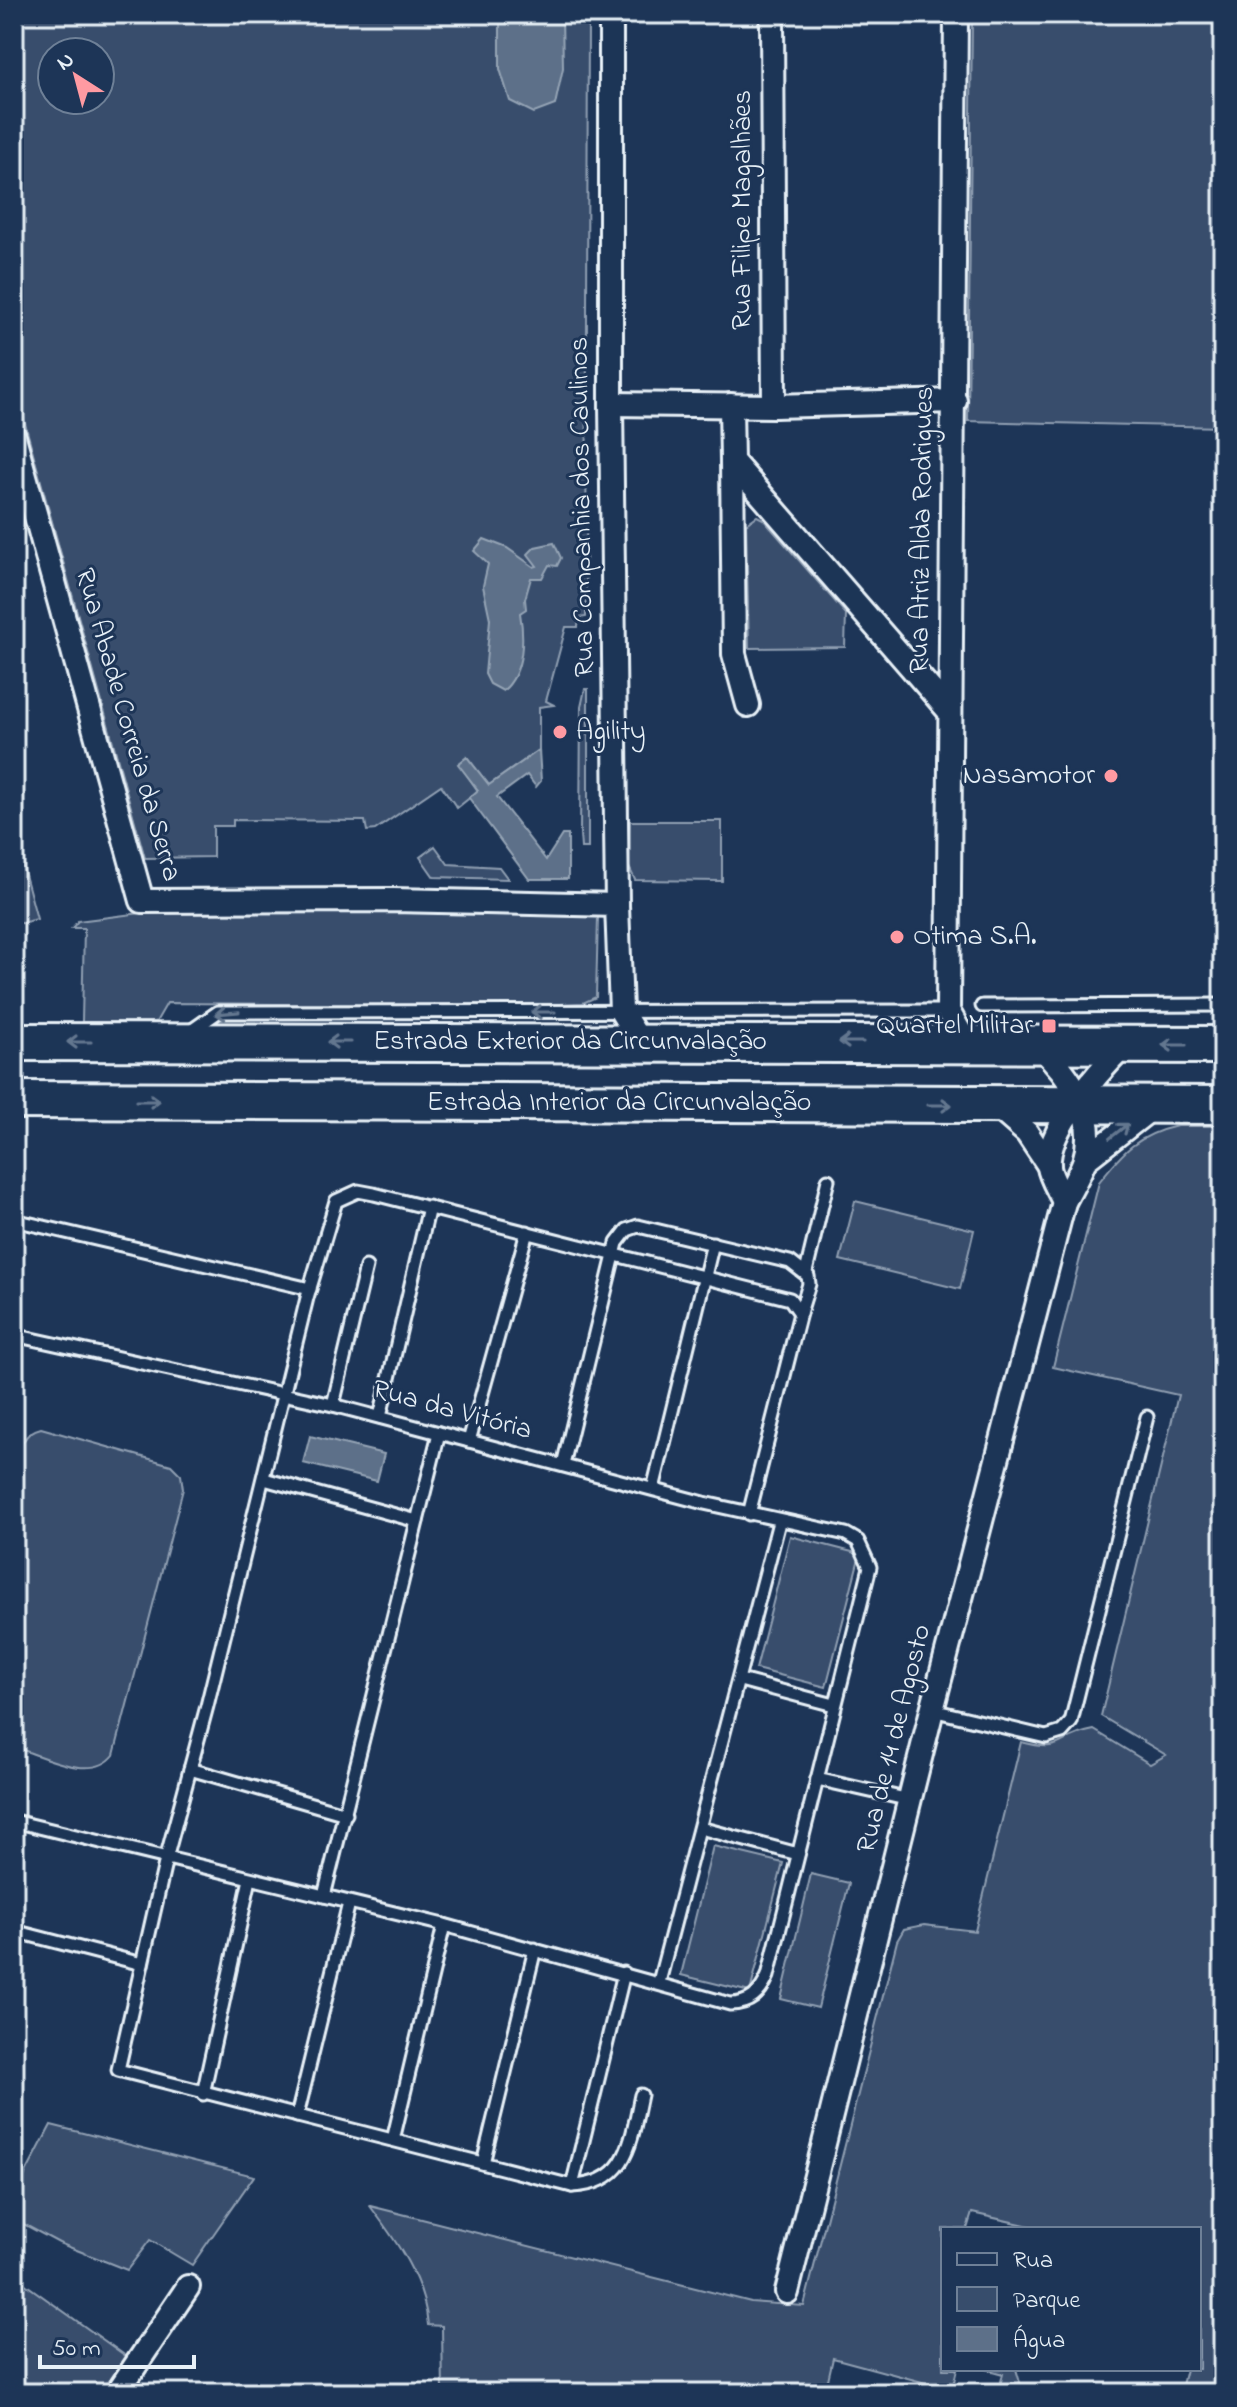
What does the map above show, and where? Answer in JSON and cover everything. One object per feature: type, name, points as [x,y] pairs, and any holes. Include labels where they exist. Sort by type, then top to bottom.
[{"type":"main road","name":"Estrada Exterior da Circunvalação","points":[[14,1042],[175,1042],[508,1032],[640,1042],[1223,1045]]},
{"type":"main road","name":"Estrada Interior da Circunvalação","points":[[14,1100],[1223,1105]]},
{"type":"street","name":"Rua Companhia dos Caulinos","points":[[611,14],[611,404],[617,905],[621,1011],[640,1042]]},
{"type":"street","name":"Rua Filipe Magalhães","points":[[772,14],[774,406]]},
{"type":"street","name":"Rua Atriz Alda Rodrigues","points":[[956,14],[948,1011],[966,1043]]},
{"type":"street","points":[[611,404],[774,406],[955,401]]},
{"type":"street","points":[[731,405],[734,654],[748,705]]},
{"type":"street","name":"Rua Abade Correia da Serra","points":[[14,437],[142,901],[393,900],[617,905]]},
{"type":"street","points":[[732,461],[950,712]]},
{"type":"street","name":"Rua de 14 de Agosto","points":[[787,2292],[932,1710],[1064,1202],[1085,1160],[1086,1120],[1072,1080],[1038,1045]]},
{"type":"street","points":[[1049,1166],[1055,1138],[1091,1079],[1125,1045]]},
{"type":"street","points":[[995,1105],[1012,1116],[1049,1166],[1064,1202]]},
{"type":"street","name":"Rua de 14 de Agosto","points":[[1085,1160],[1155,1105]]},
{"type":"street","points":[[117,2393],[188,2287]]},
{"type":"lane","points":[[982,1006],[1223,1005]]},
{"type":"lane","points":[[175,1042],[218,1012],[948,1011]]},
{"type":"lane","points":[[491,1012],[508,1032]]},
{"type":"lane","points":[[749,1514],[809,1284],[806,1272],[828,1180]]},
{"type":"lane","points":[[641,2095],[627,2154],[615,2172],[599,2181],[572,2186],[118,2070],[166,1859],[310,1289],[332,1211],[345,1195],[374,1194],[785,1296],[800,1313]]},
{"type":"lane","points":[[380,1417],[429,1207]]},
{"type":"lane","points":[[14,1220],[310,1289]]},
{"type":"lane","points":[[563,1465],[621,1236],[638,1226],[766,1254],[790,1262],[806,1272]]},
{"type":"lane","points":[[469,1441],[527,1232]]},
{"type":"lane","points":[[653,1489],[713,1243]]},
{"type":"lane","points":[[333,1405],[366,1267]]},
{"type":"lane","name":"Rua da Vitória","points":[[14,1335],[333,1405],[779,1522],[846,1534],[858,1541],[870,1567],[834,1705]]},
{"type":"lane","points":[[932,1710],[1046,1737],[1062,1732],[1071,1722],[1147,1417]]},
{"type":"lane","points":[[324,1896],[439,1433]]},
{"type":"lane","points":[[264,1479],[417,1521]]},
{"type":"lane","points":[[659,1982],[779,1522]]},
{"type":"lane","points":[[14,1821],[444,1925],[730,2004],[753,1999],[768,1976],[834,1705],[740,1680]]},
{"type":"lane","points":[[190,1769],[346,1814]]},
{"type":"lane","points":[[817,1779],[910,1800]]},
{"type":"lane","points":[[700,1828],[798,1854]]},
{"type":"lane","points":[[203,2094],[250,1879]]},
{"type":"lane","points":[[297,2116],[349,1903]]},
{"type":"lane","points":[[393,2140],[444,1925]]},
{"type":"lane","points":[[14,1931],[142,1964]]},
{"type":"lane","points":[[483,2163],[535,1949]]},
{"type":"lane","points":[[572,2186],[624,1973]]},
{"type":"green space","points":[[14,14],[588,14],[586,617],[579,618],[578,627],[566,627],[546,701],[554,705],[539,707],[539,750],[489,785],[467,757],[459,764],[478,791],[457,808],[441,785],[375,830],[367,831],[365,821],[233,820],[233,826],[213,826],[213,857],[145,858],[14,384]]},
{"type":"green space","points":[[972,14],[1223,14],[1223,427],[968,421]]},
{"type":"green space","points":[[757,516],[763,519],[846,614],[845,647],[749,648],[746,524]]},
{"type":"green space","points":[[585,689],[588,689],[588,848],[581,848],[581,707]]},
{"type":"green space","points":[[630,821],[722,821],[722,881],[635,880],[629,867]]},
{"type":"green space","points":[[14,834],[37,919],[14,925]]},
{"type":"green space","points":[[435,846],[448,864],[499,867],[508,879],[434,877],[420,857]]},
{"type":"green space","points":[[507,909],[598,917],[596,997],[583,1003],[514,1006],[167,1003],[156,1022],[82,1022],[84,928],[72,928],[78,921],[149,912]]},
{"type":"green space","points":[[1177,1126],[1223,1126],[1223,2393],[1180,2393],[1186,2371],[1201,2371],[1201,2227],[1034,2227],[972,2213],[968,2227],[941,2227],[941,2371],[957,2371],[952,2390],[833,2358],[825,2393],[443,2393],[442,2326],[428,2325],[415,2277],[399,2247],[370,2206],[751,2302],[804,2306],[897,1941],[904,1929],[924,1925],[975,1931],[1021,1742],[1054,1745],[1094,1730],[1150,1764],[1166,1755],[1101,1716],[1178,1395],[1053,1367],[1099,1182],[1132,1146]]},
{"type":"green space","points":[[855,1201],[974,1230],[960,1289],[840,1260]]},
{"type":"green space","points":[[41,1428],[171,1465],[181,1475],[183,1489],[114,1755],[105,1763],[93,1767],[67,1765],[14,1747],[14,1475],[24,1440]]},
{"type":"green space","points":[[790,1536],[860,1554],[826,1687],[756,1669]]},
{"type":"green space","points":[[713,1846],[783,1863],[750,1992],[681,1975]]},
{"type":"green space","points":[[811,1874],[849,1883],[818,2008],[781,1999]]},
{"type":"green space","points":[[51,2125],[254,2176],[192,2265],[150,2240],[127,2270],[59,2243],[14,2219],[14,2196]]},
{"type":"green space","points":[[14,2276],[130,2359],[109,2393],[14,2393]]},
{"type":"green space","points":[[992,2371],[1017,2371],[1023,2393],[998,2393],[1003,2374]]},
{"type":"water","points":[[477,14],[562,14],[563,68],[555,105],[534,113],[510,101],[500,69],[500,22],[494,17]]},
{"type":"water","points":[[484,539],[507,548],[534,567],[537,566],[528,554],[535,547],[554,543],[561,558],[557,566],[549,565],[542,578],[531,578],[525,599],[526,609],[520,613],[522,643],[519,664],[516,674],[503,691],[490,684],[485,674],[490,619],[483,586],[488,564],[474,551]]},
{"type":"water","points":[[539,750],[541,781],[536,787],[527,775],[497,797],[546,860],[562,835],[568,835],[568,879],[529,879],[469,798],[478,790],[458,764],[467,757],[489,785]]},
{"type":"water","points":[[310,1436],[384,1454],[377,1481],[303,1463]]},
{"type":"place","name":"Agility","points":[[560,732]]},
{"type":"place","name":"Nasamotor","points":[[1111,776]]},
{"type":"place","name":"Otima S.A.","points":[[897,937]]},
{"type":"place","name":"Quartel Militar","points":[[1049,1026]]}]
